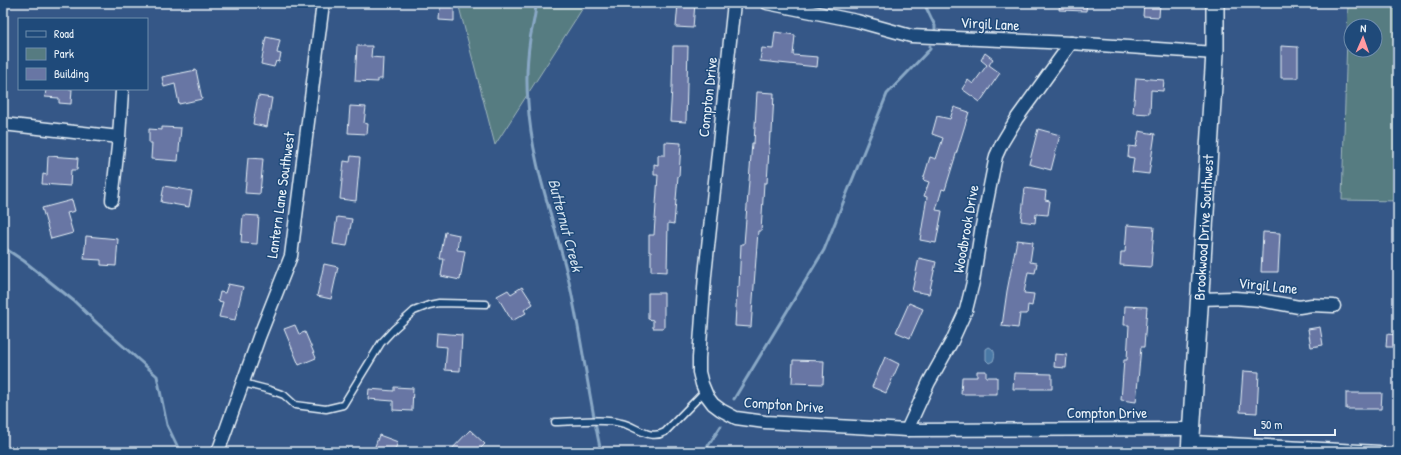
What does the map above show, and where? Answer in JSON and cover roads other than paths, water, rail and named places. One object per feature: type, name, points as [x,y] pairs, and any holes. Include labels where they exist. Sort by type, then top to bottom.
[{"type":"street","name":"Lantern Lane Southwest","points":[[218,452],[291,256],[323,3]]},
{"type":"street","name":"Compton Drive","points":[[734,3],[705,275],[699,358],[699,372],[707,396],[720,410],[736,418],[765,422],[907,430],[1191,441],[1379,452]]},
{"type":"street","name":"Virgil Lane","points":[[767,3],[857,21],[911,36],[1071,43],[1215,53]]},
{"type":"street","name":"Brookwood Drive Southwest","points":[[1191,441],[1215,53],[1215,3]]},
{"type":"street","name":"Woodbrook Drive","points":[[907,430],[929,382],[966,310],[973,282],[981,231],[996,156],[1017,118],[1071,43]]},
{"type":"street","points":[[112,200],[119,137],[122,91]]},
{"type":"street","points":[[3,124],[119,137]]},
{"type":"street","name":"Virgil Lane","points":[[1199,299],[1235,298],[1299,306],[1334,306]]},
{"type":"lane","points":[[243,383],[284,395],[295,405],[326,409],[343,405],[381,343],[414,311],[428,305],[439,303],[486,304]]},
{"type":"lane","points":[[555,422],[612,421],[623,423],[649,435],[661,434],[665,432],[705,391]]},
{"type":"water","points":[[989,347],[994,351],[994,355],[993,361],[989,363],[986,360],[986,349]]},
{"type":"waterway","name":"Butternut Creek","points":[[536,3],[530,39],[527,87],[533,146],[543,189],[572,295],[601,452]]},
{"type":"waterway","points":[[924,3],[935,29]]},
{"type":"waterway","points":[[734,399],[824,250],[887,94],[930,49],[930,46]]},
{"type":"waterway","points":[[3,247],[24,261],[74,301],[157,376],[167,425],[180,452]]},
{"type":"waterway","points":[[704,452],[721,426]]}]
